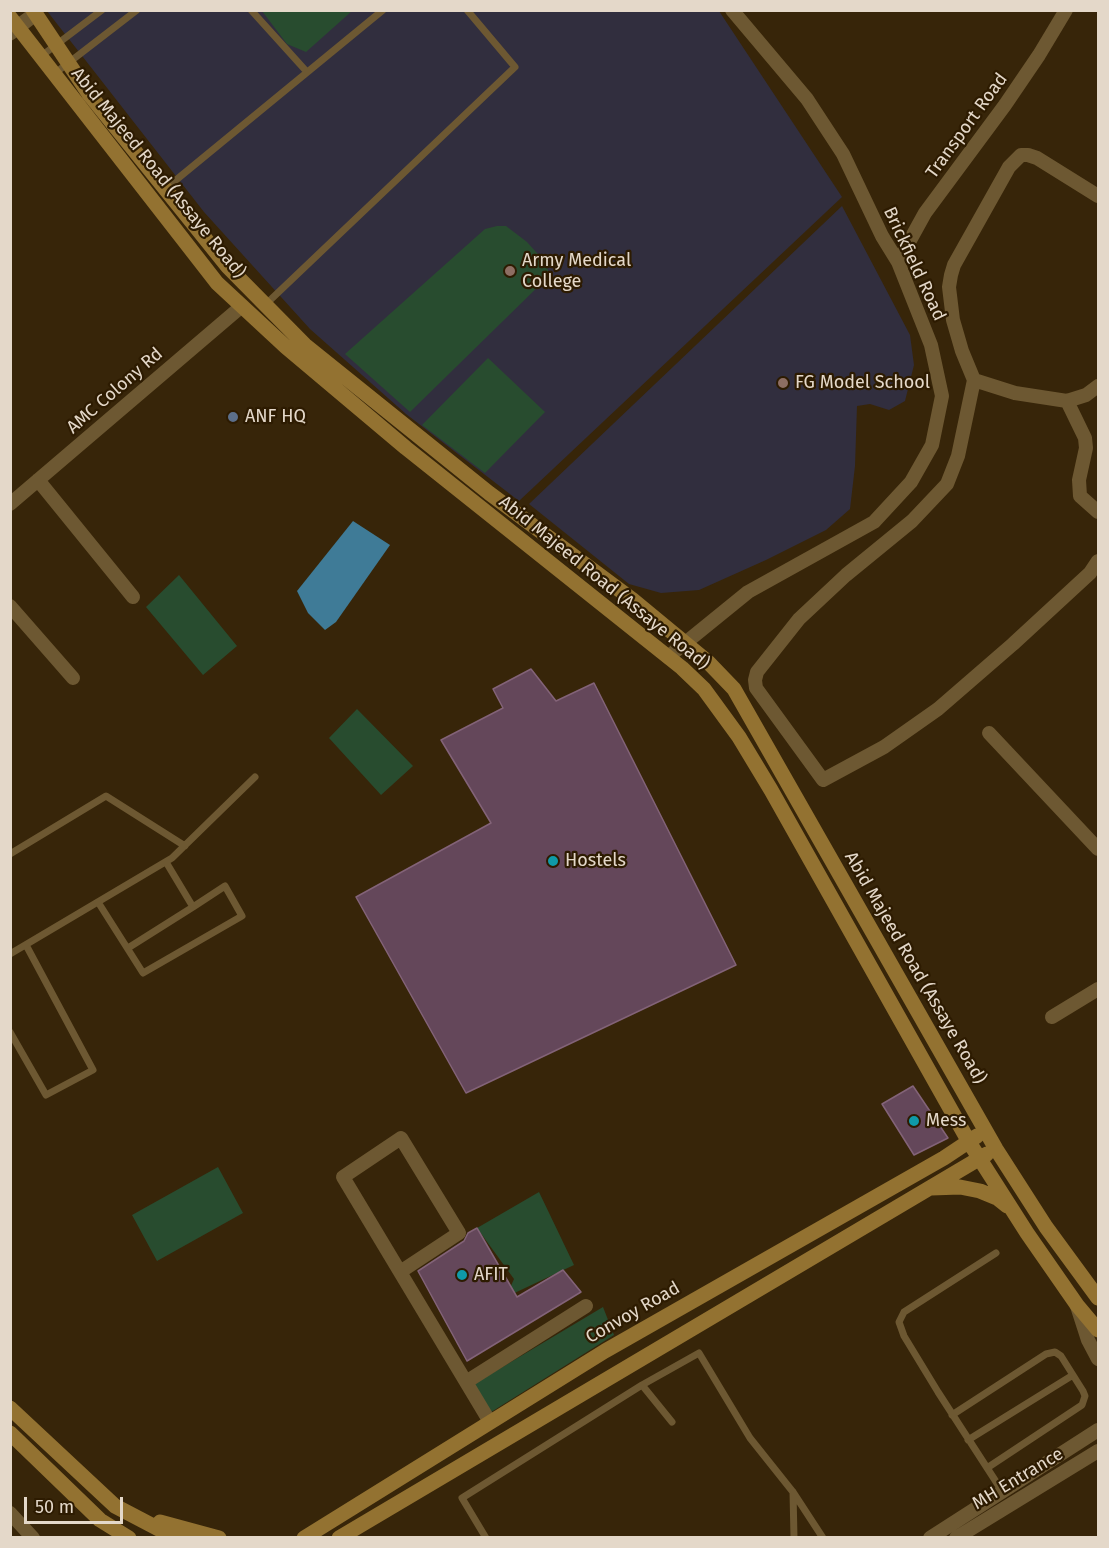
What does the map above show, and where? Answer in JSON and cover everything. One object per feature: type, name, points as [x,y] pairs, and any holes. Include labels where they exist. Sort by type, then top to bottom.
[{"type":"main road","name":"Abid Majeed Road (Assaye Road)","points":[[34,12],[89,94],[228,267],[305,345],[489,494],[633,600],[708,662],[734,689],[985,1131],[1046,1227],[1098,1298]]},
{"type":"main road","name":"Abid Majeed Road (Assaye Road)","points":[[13,26],[54,74],[217,283],[286,347],[406,448],[668,657],[704,689],[739,737],[969,1142],[1077,1305],[1098,1330]]},
{"type":"main road","name":"Convoy Road","points":[[304,1538],[606,1351],[985,1131]]},
{"type":"main road","points":[[339,1538],[996,1149]]},
{"type":"main road","points":[[929,1188],[960,1187],[980,1191],[997,1198],[1014,1212]]},
{"type":"main road","points":[[10,1408],[115,1506],[176,1538]]},
{"type":"main road","points":[[10,1433],[100,1520],[129,1538]]},
{"type":"main road","points":[[134,1515],[219,1538]]},
{"type":"street","name":"Brickfield Road","points":[[668,657],[748,592],[874,522],[911,482],[932,445],[942,396],[931,345],[898,262],[882,236],[837,145],[807,99],[732,10]]},
{"type":"street","name":"Transport Road","points":[[898,262],[925,213],[1005,105],[1066,10]]},
{"type":"street","points":[[13,26],[34,12]]},
{"type":"street","points":[[1098,196],[1028,155],[1021,155],[1009,167],[959,256],[951,275],[953,320],[974,380],[958,456],[947,484],[912,521],[846,575],[799,619],[757,672],[754,680],[756,688],[823,780],[884,747],[938,710],[1090,573],[1098,561]]},
{"type":"street","name":"AMC Colony Rd","points":[[10,504],[242,306]]},
{"type":"street","points":[[974,380],[1015,393],[1067,401],[1086,395],[1098,386]]},
{"type":"street","points":[[1067,401],[1085,438],[1086,448],[1079,480],[1080,496],[1098,512]]},
{"type":"street","points":[[38,480],[133,597]]},
{"type":"street","points":[[10,606],[73,678]]},
{"type":"street","points":[[989,733],[1098,849]]},
{"type":"street","points":[[1052,1017],[1098,989]]},
{"type":"street","points":[[400,1272],[459,1233],[401,1138],[343,1176],[400,1272],[490,1422]]},
{"type":"street","points":[[1077,1305],[1088,1340],[1098,1359]]},
{"type":"street","points":[[466,1382],[586,1306]]},
{"type":"street","points":[[930,1538],[1098,1430]]},
{"type":"street","name":"MH Entrance","points":[[957,1538],[1098,1451]]},
{"type":"street","points":[[10,1513],[33,1538]]},
{"type":"lane","points":[[40,57],[102,10]]},
{"type":"lane","points":[[54,74],[137,10]]},
{"type":"lane","points":[[251,10],[307,72]]},
{"type":"lane","points":[[165,189],[383,10]]},
{"type":"lane","points":[[265,305],[515,67],[467,10]]},
{"type":"lane","points":[[10,954],[166,862],[255,777]]},
{"type":"lane","points":[[10,854],[106,796],[185,846]]},
{"type":"lane","points":[[166,862],[193,907]]},
{"type":"lane","points":[[98,902],[143,973],[242,916],[225,886],[128,948]]},
{"type":"lane","points":[[10,1032],[46,1095],[93,1070],[26,945]]},
{"type":"lane","points":[[996,1253],[903,1312],[899,1322],[904,1336],[1002,1491]]},
{"type":"lane","points":[[486,1538],[462,1498],[642,1385],[699,1353],[750,1438],[793,1492],[823,1538]]},
{"type":"lane","points":[[952,1414],[1051,1353],[1061,1356],[1084,1396],[1082,1405],[987,1468]]},
{"type":"lane","points":[[969,1440],[1072,1375]]},
{"type":"lane","points":[[642,1385],[672,1422]]},
{"type":"lane","points":[[793,1492],[794,1538]]},
{"type":"shaded area","name":"Army Medical College","points":[[47,11],[719,11],[842,197],[519,501],[406,414],[310,329],[204,212]]},
{"type":"shaded area","name":"FG Model School","points":[[842,206],[910,335],[914,365],[905,401],[889,410],[870,404],[857,406],[855,466],[850,509],[826,530],[699,590],[661,593],[629,584],[529,504]]},
{"type":"green space","points":[[262,11],[352,11],[306,52],[287,44]]},
{"type":"green space","points":[[506,226],[527,242],[545,262],[550,275],[410,412],[345,354],[485,229]]},
{"type":"green space","points":[[488,358],[545,412],[485,473],[422,425]]},
{"type":"green space","points":[[179,575],[237,646],[203,675],[146,607]]},
{"type":"green space","points":[[357,709],[413,766],[381,795],[329,738]]},
{"type":"green space","points":[[218,1167],[243,1213],[157,1261],[132,1215]]},
{"type":"green space","points":[[539,1192],[574,1265],[506,1297],[514,1279],[477,1228]]},
{"type":"green space","points":[[603,1307],[614,1335],[488,1414],[469,1387]]},
{"type":"water","points":[[353,521],[390,545],[336,622],[325,630],[308,613],[297,591]]},
{"type":"building","name":"Hostels","points":[[531,669],[556,701],[594,683],[736,965],[466,1093],[356,897],[491,823],[441,740],[503,708],[493,689]]},
{"type":"building","name":"Mess","points":[[913,1086],[948,1138],[914,1155],[882,1104]]},
{"type":"building","points":[[477,1228],[517,1297],[563,1270],[581,1292],[467,1361],[418,1271],[464,1241],[468,1233]]},
{"type":"place","name":"Army Medical College","points":[[510,271]]},
{"type":"place","name":"FG Model School","points":[[783,383]]},
{"type":"place","name":"ANF HQ","points":[[233,417]]},
{"type":"place","name":"Hostels","points":[[553,861]]},
{"type":"place","name":"Mess","points":[[914,1121]]},
{"type":"place","name":"AFIT","points":[[462,1275]]}]
